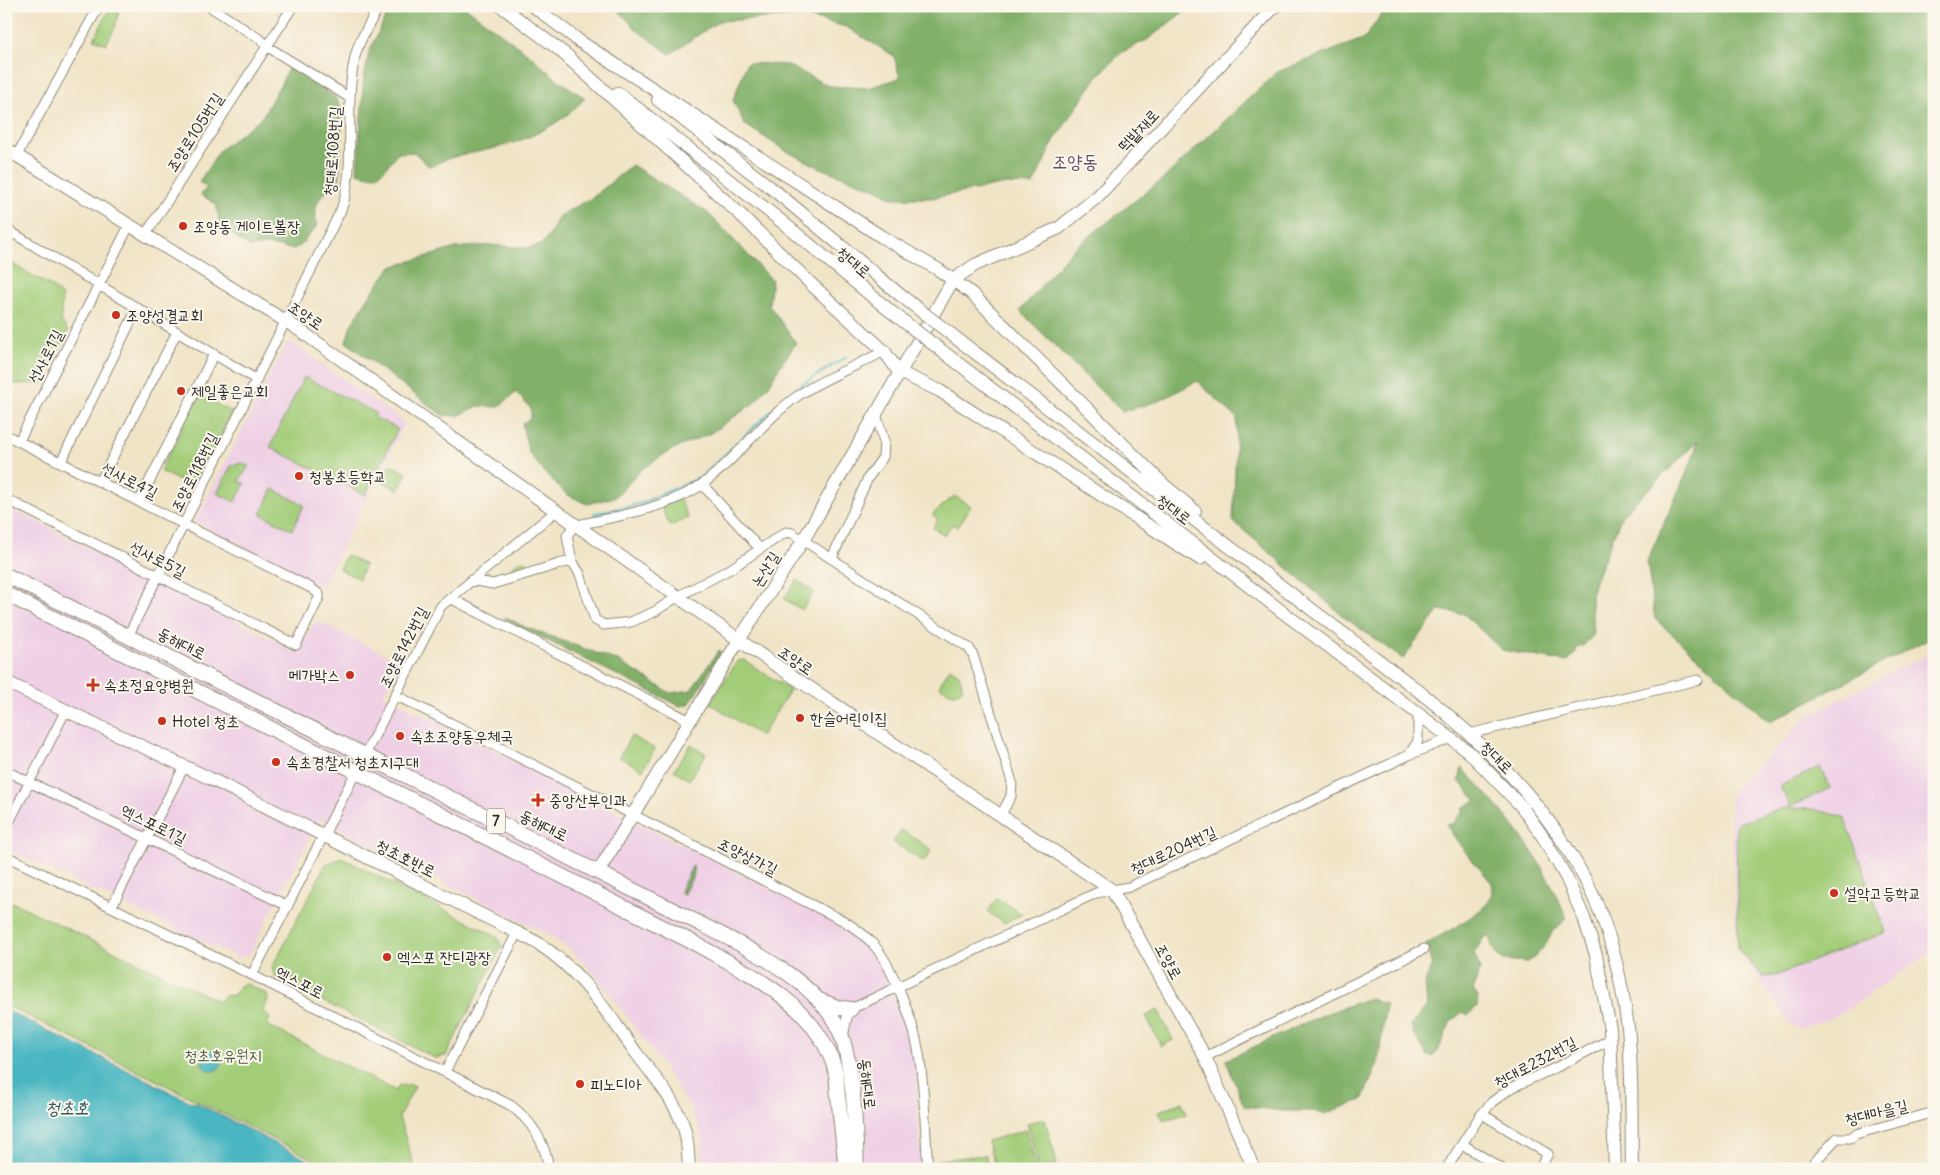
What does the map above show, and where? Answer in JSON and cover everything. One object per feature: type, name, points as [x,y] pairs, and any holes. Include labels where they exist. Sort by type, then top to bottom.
[{"type":"main road","name":"동해대로","points":[[6,575],[598,872],[764,958],[785,971],[835,1021],[842,1039],[851,1078],[857,1169]]},
{"type":"main road","name":"동해대로","points":[[6,594],[694,943],[768,985],[791,1003],[808,1020],[823,1043],[834,1067],[846,1169]]},
{"type":"main road","points":[[814,998],[840,1008],[851,1009]]},
{"type":"street","points":[[12,152],[100,6]]},
{"type":"street","points":[[209,6],[262,40],[268,47],[350,98]]},
{"type":"street","name":"조양로105번길","points":[[146,234],[293,6]]},
{"type":"street","name":"청대로108번길","points":[[286,321],[344,202],[347,182],[350,98],[355,55],[379,6]]},
{"type":"street","name":"청대로","points":[[501,6],[707,162],[942,351],[1280,610],[1451,738],[1484,766],[1521,806],[1543,837],[1566,877],[1584,918],[1596,955],[1608,1008],[1611,1039],[1615,1169]]},
{"type":"street","name":"청대로","points":[[533,6],[639,85],[741,165],[952,335],[1420,692],[1503,766],[1552,827],[1580,871],[1601,914],[1619,977],[1629,1044],[1632,1169]]},
{"type":"street","name":"떡밭재로","points":[[953,280],[974,265],[1060,228],[1097,197],[1275,6]]},
{"type":"street","points":[[576,39],[970,292],[1165,486],[1289,593]]},
{"type":"street","points":[[562,52],[742,216],[811,284],[884,351],[899,372],[940,391],[1280,610]]},
{"type":"street","name":"조양로","points":[[12,152],[286,321],[739,640],[1112,890],[1205,1057],[1254,1169]]},
{"type":"street","name":"선사로1길","points":[[19,441],[130,224]]},
{"type":"street","points":[[6,228],[257,380]]},
{"type":"street","name":"논산길","points":[[598,872],[739,640],[804,539],[953,280]]},
{"type":"street","points":[[61,462],[137,309]]},
{"type":"street","name":"조양로118번길","points":[[128,636],[286,321]]},
{"type":"street","points":[[100,482],[177,332]]},
{"type":"street","points":[[884,351],[797,396],[727,464],[702,484],[649,508],[576,524],[567,536],[572,561],[580,574],[595,620],[604,625],[631,622],[654,612],[677,597],[727,571],[786,532],[804,539],[972,652],[1012,782],[1011,796],[1001,815]]},
{"type":"street","points":[[139,502],[214,354]]},
{"type":"street","points":[[832,558],[868,478],[883,457],[884,442],[876,413]]},
{"type":"street","name":"선사로4길","points":[[6,435],[311,588],[318,594],[317,603],[296,645]]},
{"type":"street","points":[[702,484],[760,548]]},
{"type":"street","name":"선사로5길","points":[[6,499],[296,645]]},
{"type":"street","name":"조양로142번길","points":[[252,975],[366,756],[439,610],[471,580],[556,511]]},
{"type":"street","points":[[471,580],[493,584],[572,561]]},
{"type":"street","points":[[450,598],[690,721]]},
{"type":"street","name":"청대로","points":[[1469,734],[1698,680]]},
{"type":"street","name":"청초호반로","points":[[6,682],[325,835],[553,953],[581,978],[675,1108],[682,1122],[686,1137],[689,1169]]},
{"type":"street","name":"조양상가길","points":[[395,695],[855,928],[880,953],[897,986],[914,1033],[919,1054],[928,1169]]},
{"type":"street","points":[[6,828],[66,710]]},
{"type":"street","points":[[1409,755],[1418,742],[1418,713]]},
{"type":"street","points":[[1451,738],[1469,734]]},
{"type":"street","name":"청대로204번길","points":[[851,1009],[1096,892],[1129,887],[1409,755],[1451,738]]},
{"type":"street","points":[[112,906],[184,767]]},
{"type":"street","name":"엑스포로1길","points":[[6,771],[288,906]]},
{"type":"street","name":"엑스포로","points":[[6,856],[252,975],[503,1102],[523,1116],[534,1129],[544,1146],[549,1169]]},
{"type":"street","points":[[1566,877],[1580,871]]},
{"type":"street","points":[[445,1072],[517,933]]},
{"type":"street","points":[[1205,1057],[1424,949]]},
{"type":"street","points":[[842,1039],[844,1026],[851,1009]]},
{"type":"street","name":"청대로232번길","points":[[1446,1169],[1492,1102],[1511,1088],[1611,1039]]},
{"type":"street","name":"청대마을길","points":[[1808,1169],[1837,1138],[1850,1138],[1856,1134],[1934,1112]]},
{"type":"street","points":[[1482,1114],[1548,1154],[1539,1169]]},
{"type":"street","points":[[1462,1144],[1502,1169]]},
{"type":"shaded area","name":"청봉초등학교","points":[[291,342],[405,423],[322,587],[200,524],[196,520],[286,344]]},
{"type":"shaded area","points":[[6,506],[298,652],[314,623],[320,622],[400,662],[383,695],[852,932],[876,960],[909,1031],[916,1069],[922,1169],[703,1169],[701,1133],[689,1106],[656,1056],[594,973],[571,950],[543,932],[319,819],[249,955],[238,958],[6,849]]},
{"type":"shaded area","name":"설악고등학교","points":[[1934,651],[1934,950],[1837,1016],[1799,1029],[1790,1024],[1760,979],[1737,950],[1730,794],[1809,715]]},
{"type":"green space","points":[[111,6],[120,6],[115,28],[106,44],[94,39]]},
{"type":"green space","points":[[391,6],[464,6],[528,54],[558,80],[585,98],[576,108],[554,124],[542,131],[504,146],[453,157],[432,166],[427,165],[414,152],[398,153],[377,175],[357,173],[364,78],[369,52]]},
{"type":"green space","points":[[614,6],[1191,6],[1147,40],[1122,52],[1096,78],[1054,141],[1033,185],[1006,184],[932,198],[893,198],[874,188],[825,170],[786,151],[744,124],[733,100],[747,63],[787,65],[829,86],[868,88],[900,78],[894,56],[846,27],[805,16],[719,21],[670,54],[638,31]]},
{"type":"green space","points":[[1387,6],[1934,6],[1934,641],[1928,639],[1770,722],[1655,619],[1647,561],[1691,463],[1698,441],[1622,515],[1591,595],[1593,636],[1583,646],[1577,648],[1575,654],[1567,662],[1502,650],[1464,614],[1439,610],[1403,659],[1344,617],[1233,521],[1237,418],[1197,381],[1159,401],[1122,412],[1020,311],[1072,250],[1164,178],[1277,72],[1365,38]]},
{"type":"green space","points":[[289,66],[337,99],[342,109],[339,184],[326,192],[319,200],[316,211],[317,226],[300,246],[292,249],[267,245],[249,247],[235,237],[219,221],[216,204],[201,195],[207,187],[199,182],[220,150],[262,117]]},
{"type":"green space","points":[[632,165],[708,213],[772,280],[769,305],[796,343],[770,384],[754,403],[711,433],[671,450],[642,469],[615,497],[587,504],[566,494],[529,453],[522,424],[531,418],[531,409],[516,392],[499,407],[478,406],[458,416],[442,415],[346,342],[351,325],[391,267],[456,248],[490,245],[528,248],[540,245],[549,236],[559,216],[592,198]]},
{"type":"green space","points":[[6,260],[51,286],[62,296],[61,320],[68,331],[42,383],[15,384],[6,388]]},
{"type":"green space","points":[[304,377],[376,413],[374,417],[398,429],[365,495],[270,447]]},
{"type":"green space","points":[[199,395],[232,412],[193,488],[160,471]]},
{"type":"green space","points":[[241,463],[249,466],[239,481],[245,484],[235,502],[217,493],[231,466]]},
{"type":"green space","points":[[390,465],[407,473],[399,490],[381,481]]},
{"type":"green space","points":[[273,489],[304,505],[292,530],[261,514]]},
{"type":"green space","points":[[954,496],[971,506],[958,527],[952,524],[945,535],[933,528],[938,519],[932,515]]},
{"type":"green space","points":[[680,499],[688,518],[670,526],[661,507]]},
{"type":"green space","points":[[346,555],[365,565],[359,579],[339,569]]},
{"type":"green space","points":[[521,561],[526,561],[530,569],[513,574],[512,567]]},
{"type":"green space","points":[[797,580],[814,592],[802,610],[784,599]]},
{"type":"green space","points":[[506,617],[525,627],[618,661],[670,693],[691,690],[719,650],[721,653],[689,704],[680,706],[504,619]]},
{"type":"green space","points":[[744,660],[790,690],[761,736],[710,703],[737,661]]},
{"type":"green space","points":[[950,668],[959,674],[963,689],[957,693],[939,686]]},
{"type":"green space","points":[[631,736],[655,749],[643,770],[619,757]]},
{"type":"green space","points":[[691,744],[706,754],[689,780],[674,770]]},
{"type":"green space","points":[[1820,767],[1830,788],[1790,807],[1780,786]]},
{"type":"green space","points":[[1462,768],[1502,811],[1520,834],[1544,872],[1566,917],[1558,928],[1553,930],[1540,952],[1528,962],[1502,960],[1495,952],[1489,936],[1485,936],[1474,953],[1480,969],[1473,990],[1478,997],[1477,1007],[1468,1015],[1463,1012],[1451,1021],[1438,1051],[1433,1056],[1428,1056],[1414,1034],[1411,1025],[1427,1006],[1425,982],[1432,966],[1426,944],[1480,910],[1487,904],[1492,895],[1492,883],[1462,848],[1446,825],[1455,823],[1456,819],[1463,812],[1463,808],[1476,800],[1459,781]]},
{"type":"green space","points":[[1784,808],[1813,809],[1844,817],[1886,932],[1775,976],[1763,977],[1738,949],[1736,824]]},
{"type":"green space","points":[[902,830],[932,850],[924,862],[893,842]]},
{"type":"green space","name":"엑스포 잔디광장","points":[[342,858],[496,936],[502,946],[446,1056],[435,1058],[275,977],[272,967],[326,864]]},
{"type":"green space","points":[[693,865],[694,874],[683,895],[680,891]]},
{"type":"green space","points":[[997,898],[1022,914],[1004,923],[988,912]]},
{"type":"green space","name":"청초호유원지","points":[[6,899],[220,1002],[224,996],[234,995],[240,986],[245,983],[267,994],[268,1000],[263,1011],[270,1018],[267,1025],[396,1091],[399,1085],[406,1086],[411,1084],[415,1086],[399,1117],[415,1169],[333,1169],[6,1005]]},
{"type":"green space","points":[[1370,998],[1386,1004],[1378,1063],[1362,1100],[1324,1114],[1317,1111],[1283,1111],[1244,1106],[1226,1060],[1322,1015]]},
{"type":"green space","points":[[1158,1010],[1173,1040],[1161,1046],[1146,1016]]},
{"type":"green space","points":[[1182,1102],[1187,1114],[1163,1120],[1159,1111]]},
{"type":"green space","points":[[1045,1119],[1057,1164],[1039,1168],[1027,1123]]},
{"type":"green space","points":[[1026,1130],[1037,1169],[996,1169],[987,1141]]},
{"type":"green space","points":[[986,1155],[987,1169],[937,1169],[936,1160]]},
{"type":"water","name":"청초호","points":[[6,1010],[193,1103],[195,1102],[325,1169],[6,1169]]},
{"type":"water","points":[[212,1051],[219,1054],[222,1061],[219,1068],[212,1071],[205,1068],[202,1061],[205,1054]]},
{"type":"waterway","points":[[594,514],[640,504],[702,477],[781,402],[803,384],[846,357]]},
{"type":"place","name":"조양동 게이트볼장","points":[[183,226]]},
{"type":"place","name":"조양성결교회","points":[[116,315]]},
{"type":"place","name":"제일좋은교회","points":[[181,391]]},
{"type":"place","name":"청봉초등학교","points":[[299,476]]},
{"type":"place","name":"메가박스","points":[[350,675]]},
{"type":"place","name":"속초정요양병원","points":[[93,685]]},
{"type":"place","name":"한슬어린이집","points":[[800,718]]},
{"type":"place","name":"Hotel 청초","points":[[162,721]]},
{"type":"place","name":"속초조양동우체국","points":[[400,736]]},
{"type":"place","name":"속초경찰서 청초지구대","points":[[276,762]]},
{"type":"place","name":"중앙산부인과","points":[[538,800]]},
{"type":"place","name":"설악고등학교","points":[[1834,893]]},
{"type":"place","name":"엑스포 잔디광장","points":[[387,957]]},
{"type":"place","name":"피노디아","points":[[580,1084]]},
{"type":"district","name":"조양동","points":[[1075,161]]}]
